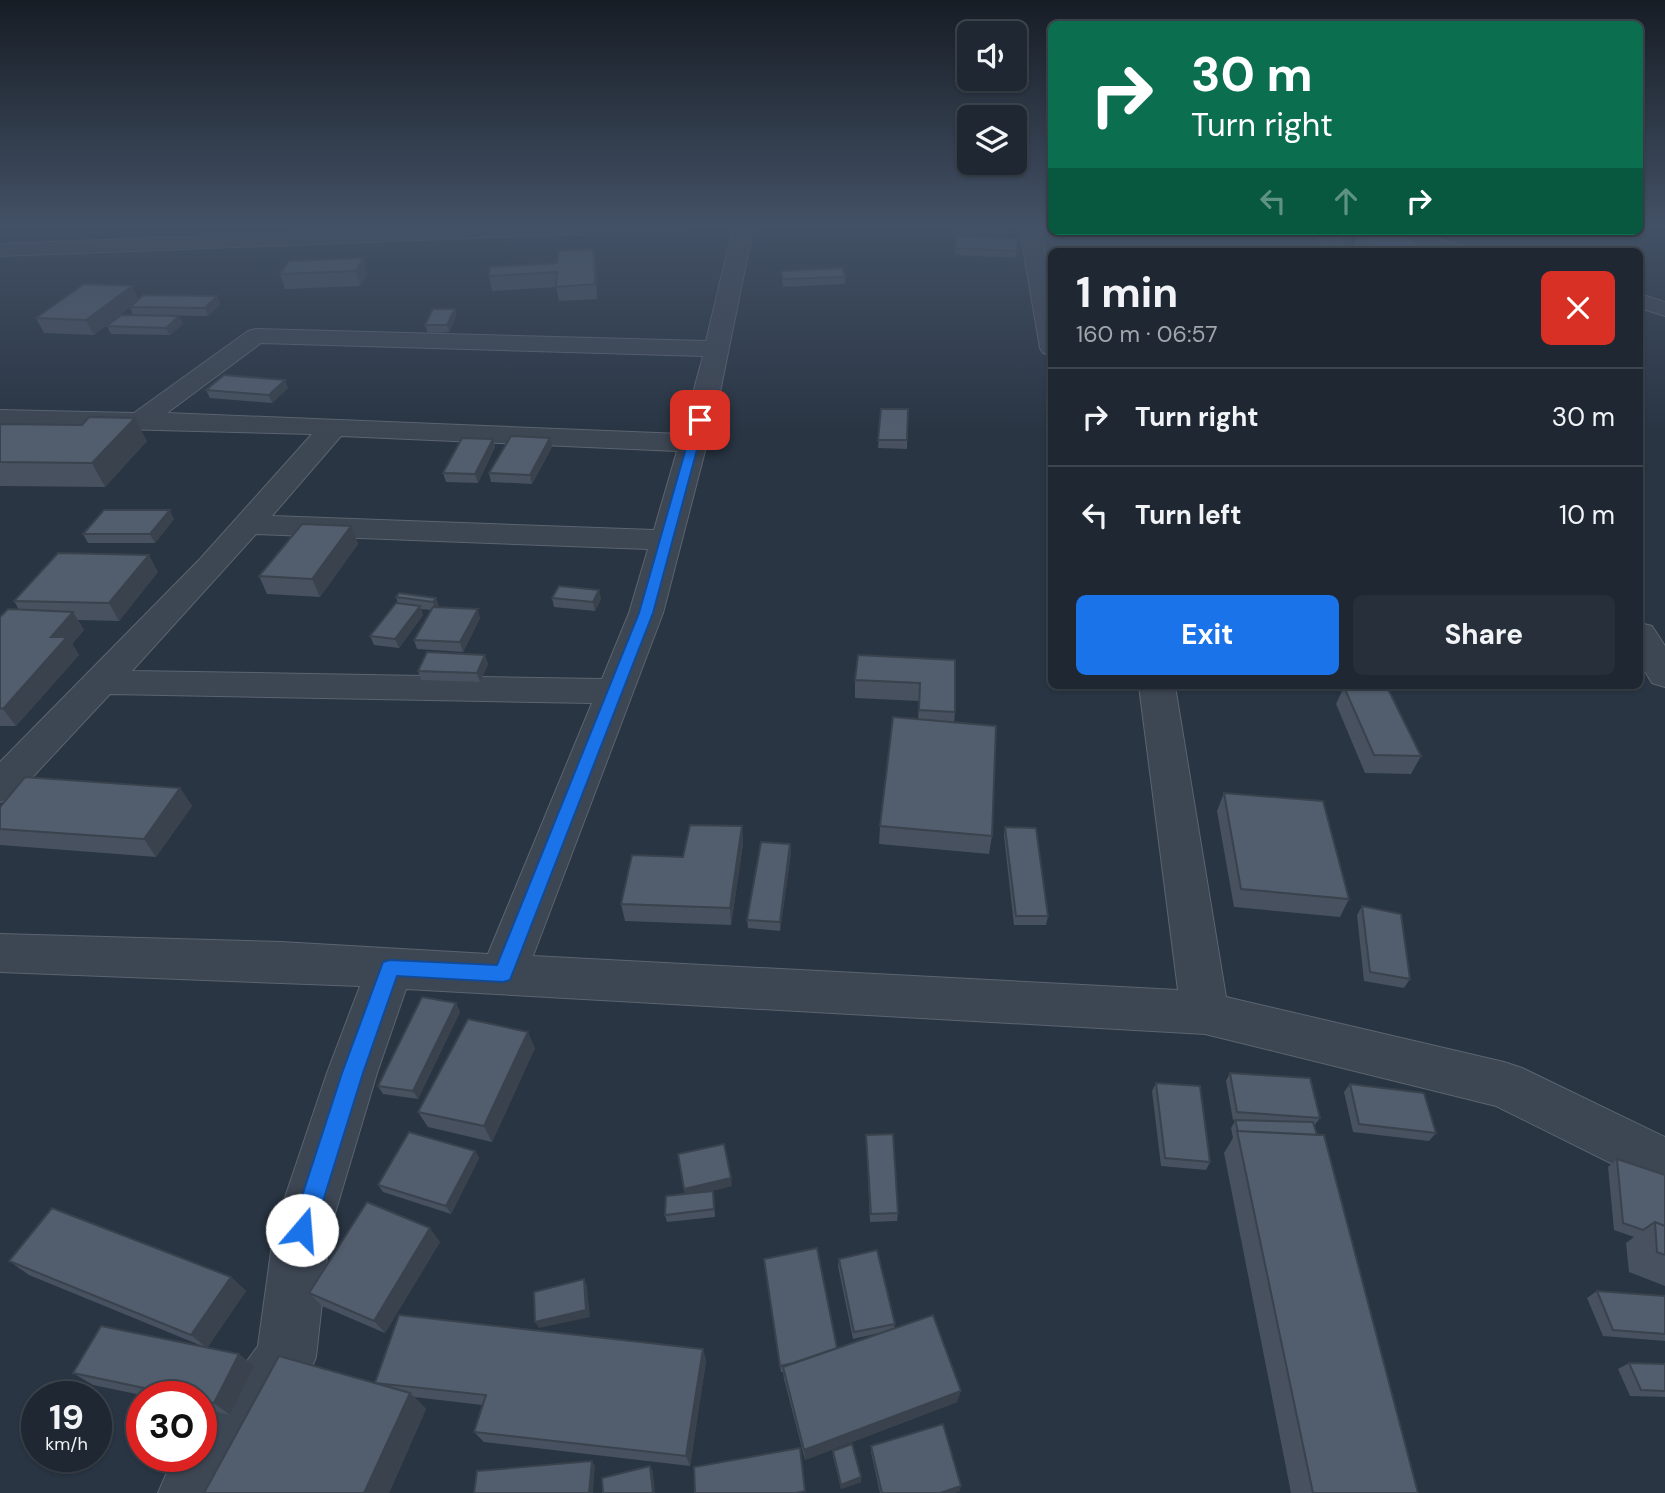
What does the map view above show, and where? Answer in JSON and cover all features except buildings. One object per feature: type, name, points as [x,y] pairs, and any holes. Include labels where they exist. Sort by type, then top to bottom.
[{"type":"street","points":[[503,974],[646,613],[694,443],[729,294]]},
{"type":"street","points":[[1042,294],[1048,326]]},
{"type":"street","points":[[1643,301],[1665,309]]},
{"type":"street","points":[[140,421],[256,336],[717,349]]},
{"type":"street","points":[[0,418],[334,427],[694,443]]},
{"type":"street","points":[[0,787],[248,524],[334,427]]},
{"type":"street","points":[[248,524],[667,541]]},
{"type":"street","points":[[1643,639],[1665,675]]},
{"type":"street","points":[[100,682],[615,691]]},
{"type":"street","points":[[1157,689],[1205,1013]]},
{"type":"street","points":[[0,953],[390,968],[1205,1013],[1504,1085],[1665,1164]]},
{"type":"street","points":[[191,1493],[286,1357],[302,1230],[352,1073],[390,968]]},
{"type":"route","points":[[302,1230],[352,1073],[390,968],[503,974],[646,613],[700,420]]}]
